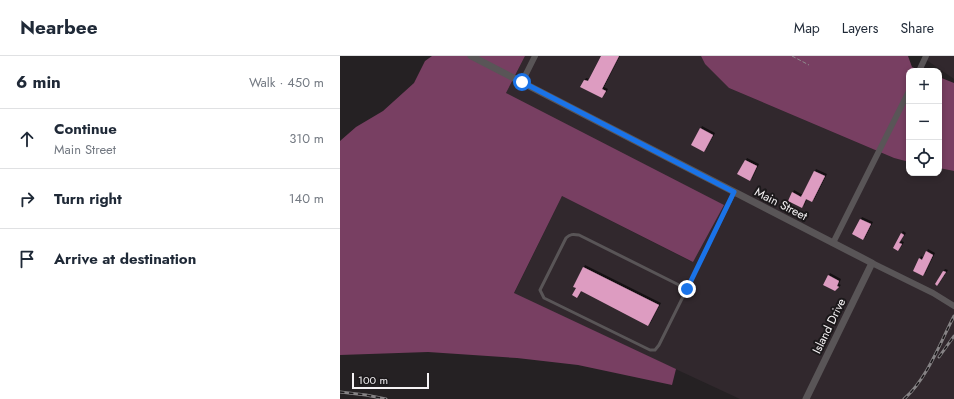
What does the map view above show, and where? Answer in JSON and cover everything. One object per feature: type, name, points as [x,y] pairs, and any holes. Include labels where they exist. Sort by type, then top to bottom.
[{"type":"street","name":"Main Street","points":[[471,56],[833,244],[933,293],[954,306]]},
{"type":"street","points":[[522,82],[535,56]]},
{"type":"street","points":[[920,68],[926,56]]},
{"type":"street","points":[[833,244],[906,97]]},
{"type":"street","name":"Island Drive","points":[[806,399],[872,263]]},
{"type":"lane","points":[[687,289],[574,234],[569,235],[566,238],[540,290],[544,298],[650,350],[655,350],[659,345],[687,289],[734,192]]},
{"type":"path","points":[[792,56],[809,65]]},
{"type":"shaded area","points":[[432,56],[525,56],[506,93],[724,205],[693,262],[562,196],[514,293],[676,369],[672,385],[578,365],[517,358],[428,352],[340,355],[340,141],[356,127],[383,111],[414,83],[425,61]]},
{"type":"shaded area","points":[[525,56],[701,56],[705,64],[729,88],[894,158],[906,161],[906,176],[942,176],[942,169],[954,171],[954,399],[740,399],[514,294],[562,196],[692,262],[506,93]]},
{"type":"shaded area","points":[[701,56],[908,56],[912,67],[914,68],[906,68],[906,161],[894,158],[729,88],[705,64]]},
{"type":"shaded area","points":[[926,56],[954,56],[954,79],[942,71],[942,68],[938,68],[925,59]]},
{"type":"shaded area","points":[[942,78],[954,83],[954,171],[942,169]]},
{"type":"building","points":[[601,56],[619,56],[602,89],[606,91],[602,98],[580,87],[584,80],[588,81]]},
{"type":"building","points":[[700,128],[713,135],[704,152],[691,145]]},
{"type":"building","points":[[745,160],[757,166],[750,181],[737,174]]},
{"type":"building","points":[[814,171],[825,176],[812,202],[806,199],[802,208],[788,201],[792,192],[801,197]]},
{"type":"building","points":[[860,219],[871,224],[863,240],[852,234]]},
{"type":"building","points":[[901,233],[904,235],[899,243],[902,244],[898,251],[893,248]]},
{"type":"building","points":[[926,251],[933,255],[923,276],[913,271],[919,258],[922,260]]},
{"type":"building","points":[[583,267],[659,305],[648,326],[581,291],[577,298],[572,295],[576,288],[573,287]]},
{"type":"building","points":[[943,271],[946,272],[937,286],[935,284]]},
{"type":"building","points":[[828,275],[839,281],[837,286],[839,287],[835,291],[823,285]]},
{"type":"railway","points":[[904,399],[920,381],[954,316]]},
{"type":"railway","points":[[939,357],[954,336]]},
{"type":"railway","points":[[340,392],[386,399]]},
{"type":"route","points":[[522,82],[734,192],[687,289]]}]
